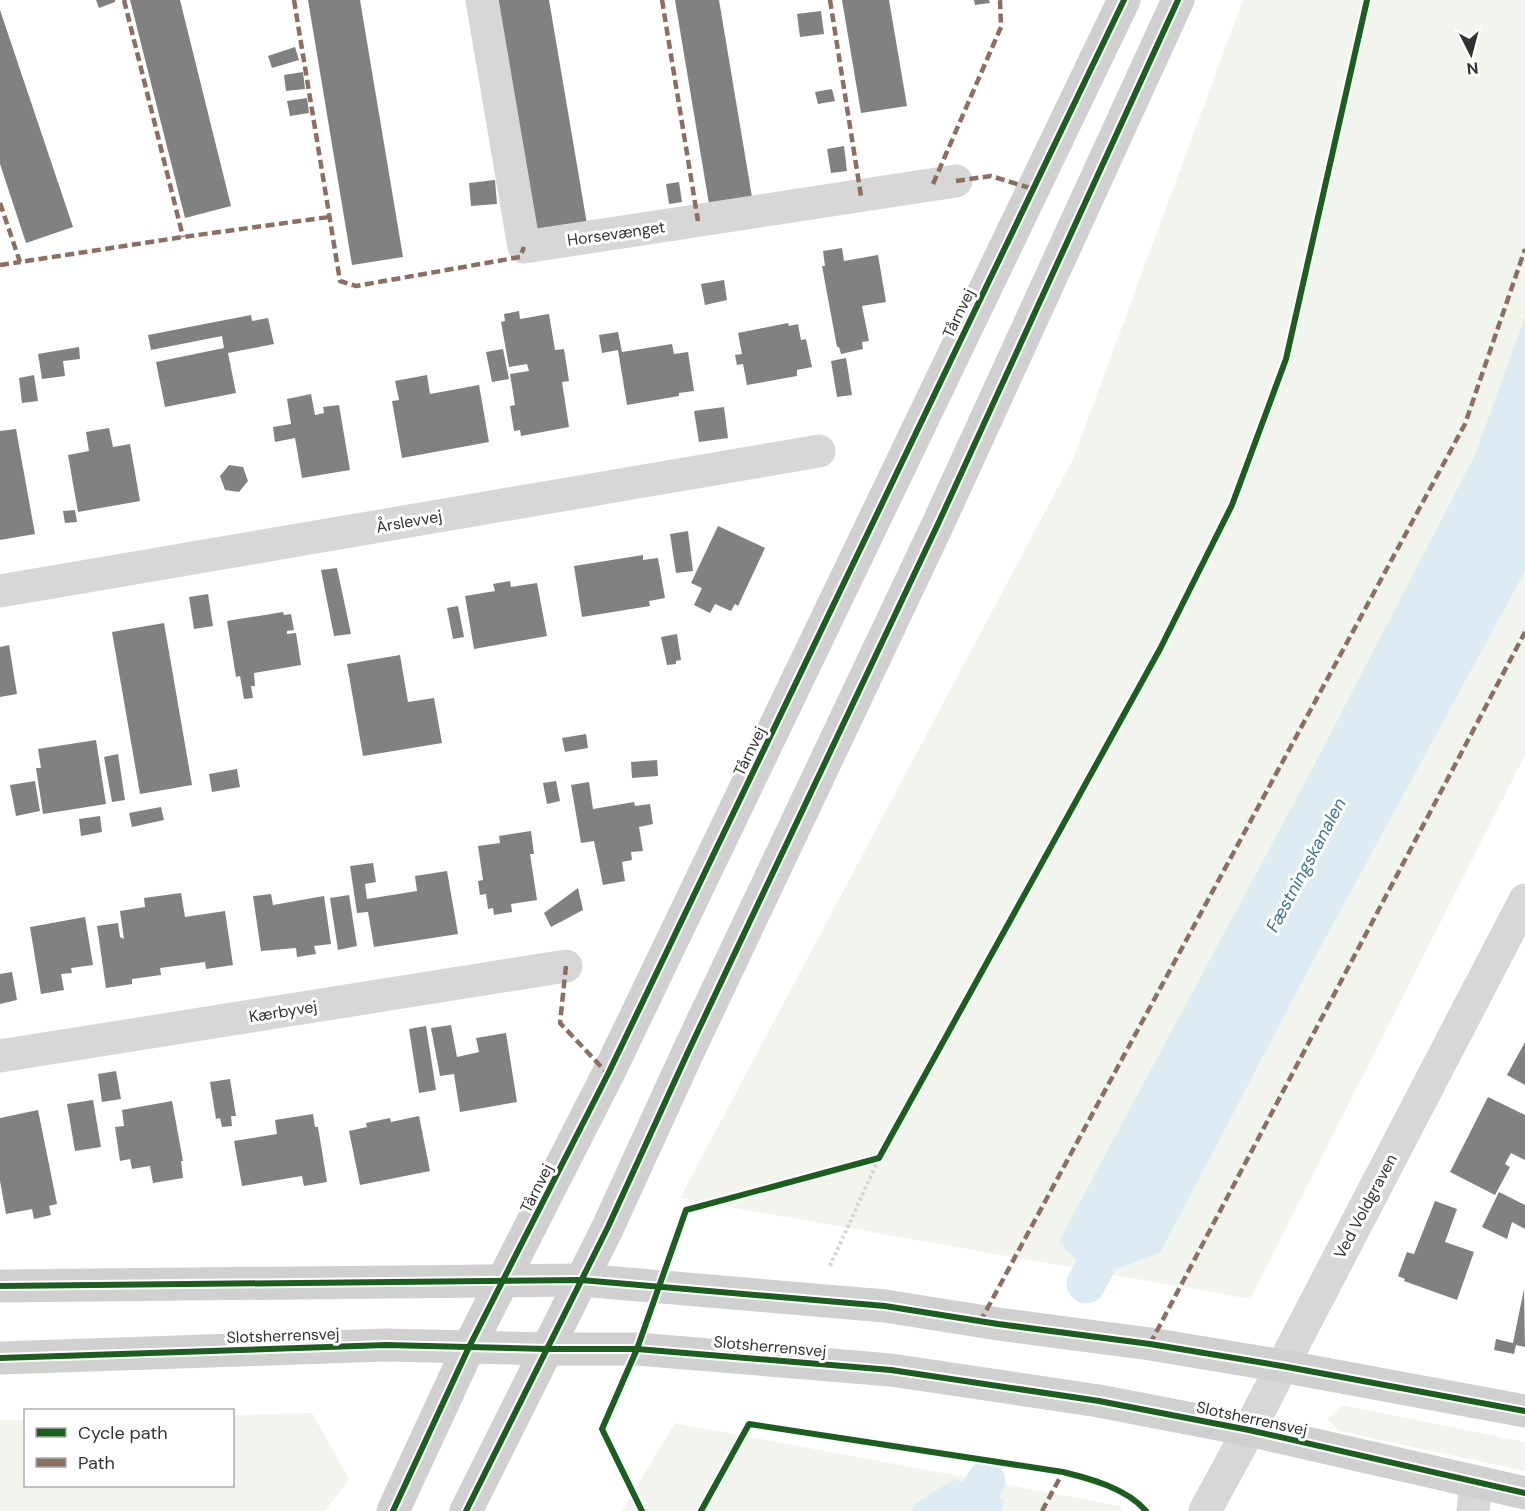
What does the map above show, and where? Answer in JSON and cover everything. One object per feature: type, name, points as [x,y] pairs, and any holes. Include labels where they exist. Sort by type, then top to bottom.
[{"type":"street","name":"Horsevænget","points":[[482,0],[524,247],[956,181]]},
{"type":"street","name":"Tårnvej","points":[[393,1511],[469,1347],[608,1074],[1124,0]]},
{"type":"street","points":[[466,1511],[581,1280],[938,524],[1178,0]]},
{"type":"street","name":"Årslevvej","points":[[0,591],[819,451]]},
{"type":"street","name":"Ved Voldgraven","points":[[1205,1511],[1525,900]]},
{"type":"street","name":"Kærbyvej","points":[[0,1056],[566,966]]},
{"type":"street","points":[[0,1286],[581,1280],[885,1306],[989,1323],[1150,1344],[1525,1411]]},
{"type":"street","name":"Slotsherrensvej","points":[[0,1358],[386,1345],[637,1349],[891,1370],[1099,1401],[1249,1430],[1475,1497],[1525,1493]]},
{"type":"path","points":[[815,1300],[885,1148]]},
{"type":"path","points":[[868,1161],[879,1158]]},
{"type":"shaded area","points":[[1243,0],[1525,0],[1525,755],[1250,1299],[680,1198],[1073,459]]},
{"type":"shaded area","points":[[1342,1405],[1525,1442],[1525,1471],[1339,1431],[1328,1419]]},
{"type":"shaded area","points":[[312,1413],[349,1479],[325,1511],[0,1511],[0,1420],[24,1420],[24,1487],[234,1487],[234,1415]]},
{"type":"shaded area","points":[[675,1423],[1120,1506],[1123,1511],[622,1511]]},
{"type":"water","points":[[1525,317],[1525,571],[1307,972],[1160,1253],[1111,1271],[1080,1265],[1059,1241],[1308,777],[1475,455]]},
{"type":"water","points":[[954,1479],[1004,1500],[1002,1511],[911,1511],[915,1504]]},
{"type":"building","points":[[96,0],[115,0],[115,2],[99,8]]},
{"type":"building","points":[[130,0],[180,0],[231,206],[185,218]]},
{"type":"building","points":[[308,0],[360,0],[403,257],[352,265]]},
{"type":"building","points":[[497,0],[549,0],[588,230],[537,239]]},
{"type":"building","points":[[675,0],[719,0],[753,203],[710,210]]},
{"type":"building","points":[[842,0],[889,0],[907,106],[861,113]]},
{"type":"building","points":[[974,0],[989,0],[990,3],[975,5]]},
{"type":"building","points":[[0,10],[73,227],[26,243],[0,164]]},
{"type":"building","points":[[821,11],[824,34],[800,37],[797,14]]},
{"type":"building","points":[[295,47],[299,60],[272,68],[268,56]]},
{"type":"building","points":[[303,72],[305,89],[286,91],[284,75]]},
{"type":"building","points":[[832,89],[835,101],[818,104],[815,92]]},
{"type":"building","points":[[307,98],[309,113],[290,116],[287,101]]},
{"type":"building","points":[[844,146],[847,171],[831,173],[827,149]]},
{"type":"building","points":[[495,180],[497,204],[471,206],[469,183]]},
{"type":"building","points":[[679,182],[682,202],[669,204],[666,184]]},
{"type":"building","points":[[842,248],[844,261],[878,255],[886,302],[862,306],[869,341],[862,342],[863,349],[841,354],[837,347],[822,266],[825,266],[823,251]]},
{"type":"building","points":[[724,280],[727,300],[705,305],[701,284]]},
{"type":"building","points":[[519,311],[520,319],[549,314],[555,350],[564,349],[569,381],[562,382],[569,427],[521,436],[520,430],[514,431],[510,406],[515,405],[510,374],[529,371],[527,364],[509,367],[501,322],[505,321],[504,314]]},
{"type":"building","points":[[251,315],[252,321],[268,318],[274,344],[228,353],[236,393],[165,407],[156,362],[224,348],[222,336],[151,350],[148,335]]},
{"type":"building","points":[[788,323],[789,326],[798,324],[801,340],[806,339],[812,367],[797,370],[797,376],[747,385],[743,364],[737,365],[735,355],[742,354],[738,333]]},
{"type":"building","points":[[618,332],[622,352],[672,344],[674,354],[688,352],[694,391],[679,393],[679,396],[627,405],[618,350],[602,353],[599,335]]},
{"type":"building","points":[[79,347],[80,359],[63,361],[65,376],[42,379],[38,354]]},
{"type":"building","points":[[503,349],[509,379],[492,382],[486,352]]},
{"type":"building","points":[[846,358],[852,395],[837,397],[831,361]]},
{"type":"building","points":[[34,375],[38,401],[22,403],[19,378]]},
{"type":"building","points":[[427,375],[430,394],[479,385],[489,442],[402,458],[392,401],[399,400],[395,381]]},
{"type":"building","points":[[311,394],[315,415],[324,413],[323,407],[339,405],[350,470],[302,478],[295,438],[275,442],[273,427],[291,424],[287,399]]},
{"type":"building","points":[[724,407],[728,438],[699,442],[694,411]]},
{"type":"building","points":[[109,428],[113,447],[130,444],[140,501],[78,512],[68,455],[89,451],[86,432]]},
{"type":"building","points":[[16,429],[35,534],[0,540],[0,431]]},
{"type":"building","points":[[229,465],[243,467],[248,481],[239,492],[225,490],[220,476]]},
{"type":"building","points":[[75,510],[77,522],[65,523],[63,511]]},
{"type":"building","points":[[718,526],[765,548],[738,606],[735,604],[731,611],[715,604],[710,613],[694,605],[702,588],[691,583]]},
{"type":"building","points":[[688,531],[693,571],[676,573],[670,534]]},
{"type":"building","points":[[643,555],[643,560],[658,558],[665,598],[649,601],[650,606],[582,617],[574,566]]},
{"type":"building","points":[[337,568],[351,634],[334,636],[321,570]]},
{"type":"building","points":[[510,581],[511,587],[537,583],[547,636],[474,649],[465,596],[495,591],[493,584]]},
{"type":"building","points":[[208,594],[213,626],[194,629],[189,597]]},
{"type":"building","points":[[458,606],[464,637],[453,639],[447,608]]},
{"type":"building","points":[[283,612],[284,615],[291,614],[294,630],[287,631],[287,634],[296,633],[301,665],[254,673],[255,686],[251,686],[253,698],[244,699],[240,676],[236,677],[227,621]]},
{"type":"building","points":[[164,623],[192,785],[140,794],[112,632]]},
{"type":"building","points":[[677,634],[681,660],[676,661],[676,664],[667,665],[661,637]]},
{"type":"building","points":[[9,645],[17,694],[0,697],[0,647]]},
{"type":"building","points":[[400,655],[408,702],[434,698],[442,743],[363,756],[347,664]]},
{"type":"building","points":[[586,734],[588,748],[565,752],[562,738]]},
{"type":"building","points":[[96,740],[106,804],[43,814],[36,768],[41,768],[38,749]]},
{"type":"building","points":[[118,754],[125,800],[112,802],[104,757]]},
{"type":"building","points":[[657,760],[658,776],[632,778],[631,762]]},
{"type":"building","points":[[237,769],[240,787],[212,792],[209,774]]},
{"type":"building","points":[[35,781],[40,811],[16,816],[10,785]]},
{"type":"building","points":[[556,781],[560,801],[547,804],[543,783]]},
{"type":"building","points":[[589,782],[593,809],[634,802],[635,806],[650,804],[653,824],[639,827],[643,851],[631,852],[632,860],[622,862],[625,881],[603,885],[594,841],[581,843],[571,785]]},
{"type":"building","points":[[161,807],[164,820],[132,827],[129,813]]},
{"type":"building","points":[[100,816],[102,832],[81,836],[79,819]]},
{"type":"building","points":[[531,831],[534,854],[530,854],[537,900],[511,904],[512,912],[494,915],[493,908],[488,909],[486,894],[480,895],[478,881],[483,880],[478,846],[500,843],[499,836]]},
{"type":"building","points":[[373,863],[376,882],[365,884],[367,899],[417,891],[415,876],[447,871],[458,934],[374,947],[368,912],[357,913],[350,866]]},
{"type":"building","points":[[578,888],[583,910],[551,927],[544,913]]},
{"type":"building","points":[[181,893],[185,917],[225,911],[233,965],[206,969],[205,962],[160,968],[161,975],[132,979],[132,984],[106,988],[97,926],[118,923],[120,937],[124,939],[120,911],[145,907],[144,898]]},
{"type":"building","points":[[271,894],[273,905],[324,896],[331,944],[314,946],[316,954],[297,957],[296,948],[261,951],[253,896]]},
{"type":"building","points":[[349,895],[357,946],[338,950],[330,898]]},
{"type":"building","points":[[85,917],[93,965],[71,968],[72,973],[61,974],[64,990],[41,994],[30,927]]},
{"type":"building","points":[[12,972],[17,1000],[0,1004],[0,974]]},
{"type":"building","points":[[451,1025],[457,1057],[479,1052],[476,1038],[506,1033],[517,1102],[460,1112],[454,1074],[440,1076],[431,1028]]},
{"type":"building","points":[[426,1026],[436,1090],[419,1093],[409,1029]]},
{"type":"building","points":[[1525,1042],[1525,1085],[1507,1075]]},
{"type":"building","points":[[116,1071],[121,1099],[102,1102],[98,1074]]},
{"type":"building","points":[[230,1079],[236,1116],[231,1116],[232,1126],[222,1127],[220,1118],[216,1119],[210,1082]]},
{"type":"building","points":[[1488,1097],[1525,1115],[1525,1160],[1511,1153],[1505,1164],[1510,1167],[1495,1195],[1450,1172]]},
{"type":"building","points":[[93,1100],[101,1147],[75,1151],[67,1104]]},
{"type":"building","points":[[172,1101],[183,1161],[181,1161],[183,1178],[153,1183],[150,1166],[132,1169],[130,1159],[120,1161],[115,1127],[124,1126],[122,1110]]},
{"type":"building","points":[[38,1110],[57,1204],[49,1206],[51,1215],[34,1219],[32,1209],[6,1214],[0,1181],[0,1118]]},
{"type":"building","points":[[313,1114],[315,1127],[318,1127],[327,1182],[304,1186],[302,1176],[242,1186],[234,1141],[277,1134],[275,1120]]},
{"type":"building","points":[[419,1116],[430,1171],[360,1185],[349,1131],[367,1127],[366,1123],[390,1118],[391,1122]]},
{"type":"building","points":[[1499,1192],[1525,1205],[1525,1229],[1512,1222],[1507,1239],[1482,1227]]},
{"type":"building","points":[[1435,1201],[1457,1209],[1445,1242],[1474,1252],[1457,1300],[1404,1281],[1405,1279],[1398,1276],[1407,1252],[1414,1254]]},
{"type":"building","points":[[1524,1289],[1525,1347],[1516,1345],[1514,1354],[1494,1350],[1496,1339],[1513,1343]]},
{"type":"waterway","name":"Fæstningskanalen","points":[[1086,1284],[1120,1219]]},
{"type":"waterway","name":"Fæstningskanalen","points":[[969,1511],[986,1481]]},
{"type":"marked path","points":[[124,0],[183,237]]},
{"type":"marked path","points":[[294,0],[340,281],[356,286],[520,257],[524,247]]},
{"type":"marked path","points":[[662,0],[698,221]]},
{"type":"marked path","points":[[830,0],[861,196]]},
{"type":"marked path","points":[[933,184],[1001,27],[1000,0]]},
{"type":"marked path","points":[[956,181],[991,176],[1033,189]]},
{"type":"marked path","points":[[0,203],[20,262],[329,217]]},
{"type":"marked path","points":[[980,1322],[1465,424],[1525,249]]},
{"type":"marked path","points":[[0,265],[20,262]]},
{"type":"marked path","points":[[1150,1344],[1525,632]]},
{"type":"marked path","points":[[566,966],[560,1023],[608,1074]]},
{"type":"marked path","points":[[1042,1511],[1063,1472]]},
{"type":"cycle path","points":[[393,1511],[469,1347],[608,1074],[1124,0]]},
{"type":"cycle path","points":[[466,1511],[608,1227],[688,1052],[938,524],[1178,0]]},
{"type":"cycle path","points":[[642,1511],[602,1429],[637,1349],[686,1210],[879,1158],[1160,649],[1232,505],[1286,359],[1367,0]]},
{"type":"cycle path","points":[[0,1286],[581,1280],[885,1306],[1150,1344],[1525,1411]]},
{"type":"cycle path","points":[[0,1358],[386,1345],[637,1349],[891,1370],[1099,1401],[1249,1430],[1525,1493]]},
{"type":"cycle path","points":[[701,1511],[749,1424],[1063,1472],[1118,1490],[1129,1496],[1146,1511]]}]
